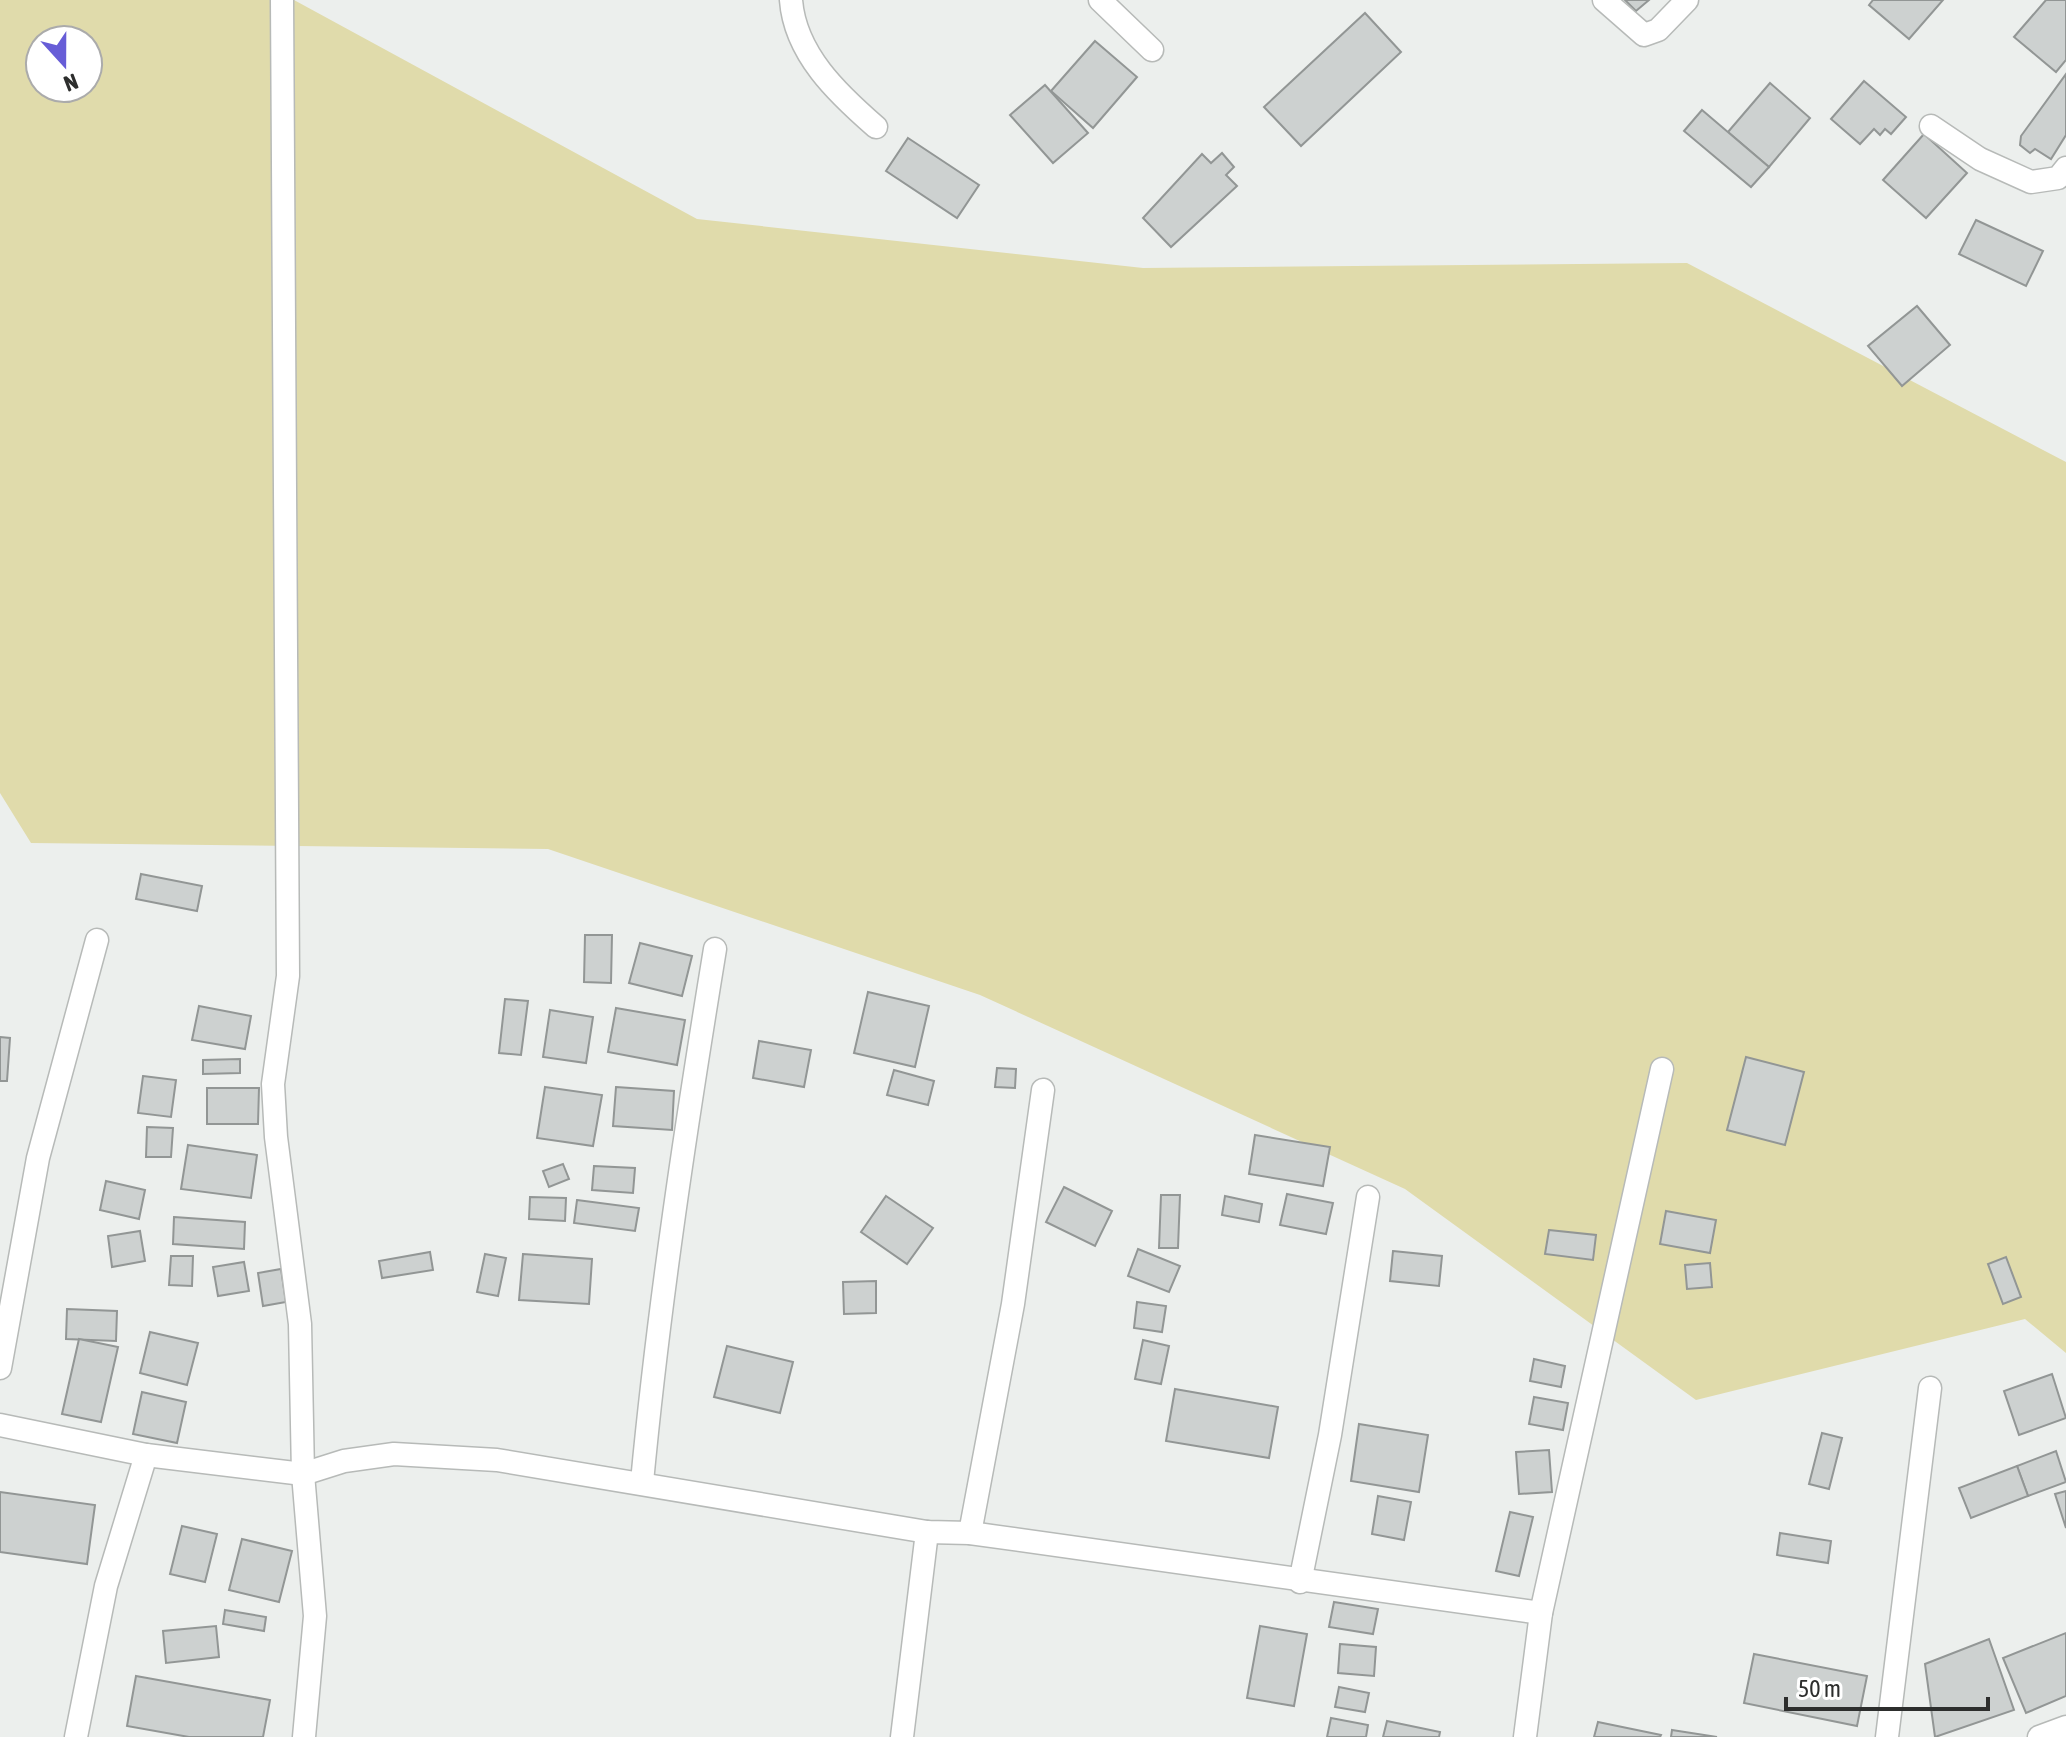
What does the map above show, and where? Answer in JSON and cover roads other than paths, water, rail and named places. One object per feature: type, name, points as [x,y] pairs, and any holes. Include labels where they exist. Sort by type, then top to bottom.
[{"type":"street","points":[[282,0],[288,976],[273,1084],[276,1137],[300,1324],[303,1474],[315,1616],[304,1737]]},
{"type":"street","points":[[791,0],[793,20],[830,87],[876,127]]},
{"type":"street","points":[[1100,0],[1152,50]]},
{"type":"street","points":[[1604,0],[1644,35],[1658,30],[1687,0]]},
{"type":"street","points":[[1931,126],[1980,159],[2031,182],[2058,178],[2066,168]]},
{"type":"street","points":[[0,1368],[38,1158],[97,940]]},
{"type":"street","points":[[642,1482],[672,1220],[715,949]]},
{"type":"street","points":[[1525,1737],[1541,1613],[1662,1069]]},
{"type":"street","points":[[970,1533],[1013,1304],[1043,1090]]},
{"type":"street","points":[[1300,1582],[1330,1435],[1368,1197]]},
{"type":"street","points":[[1887,1737],[1930,1388]]},
{"type":"street","points":[[0,1425],[146,1455],[303,1474],[344,1461],[394,1454],[497,1460],[927,1532],[970,1533],[1300,1582],[1541,1613]]},
{"type":"street","points":[[76,1737],[106,1586],[146,1455]]},
{"type":"street","points":[[902,1737],[927,1532]]},
{"type":"street","points":[[2039,1737],[2066,1727]]}]
